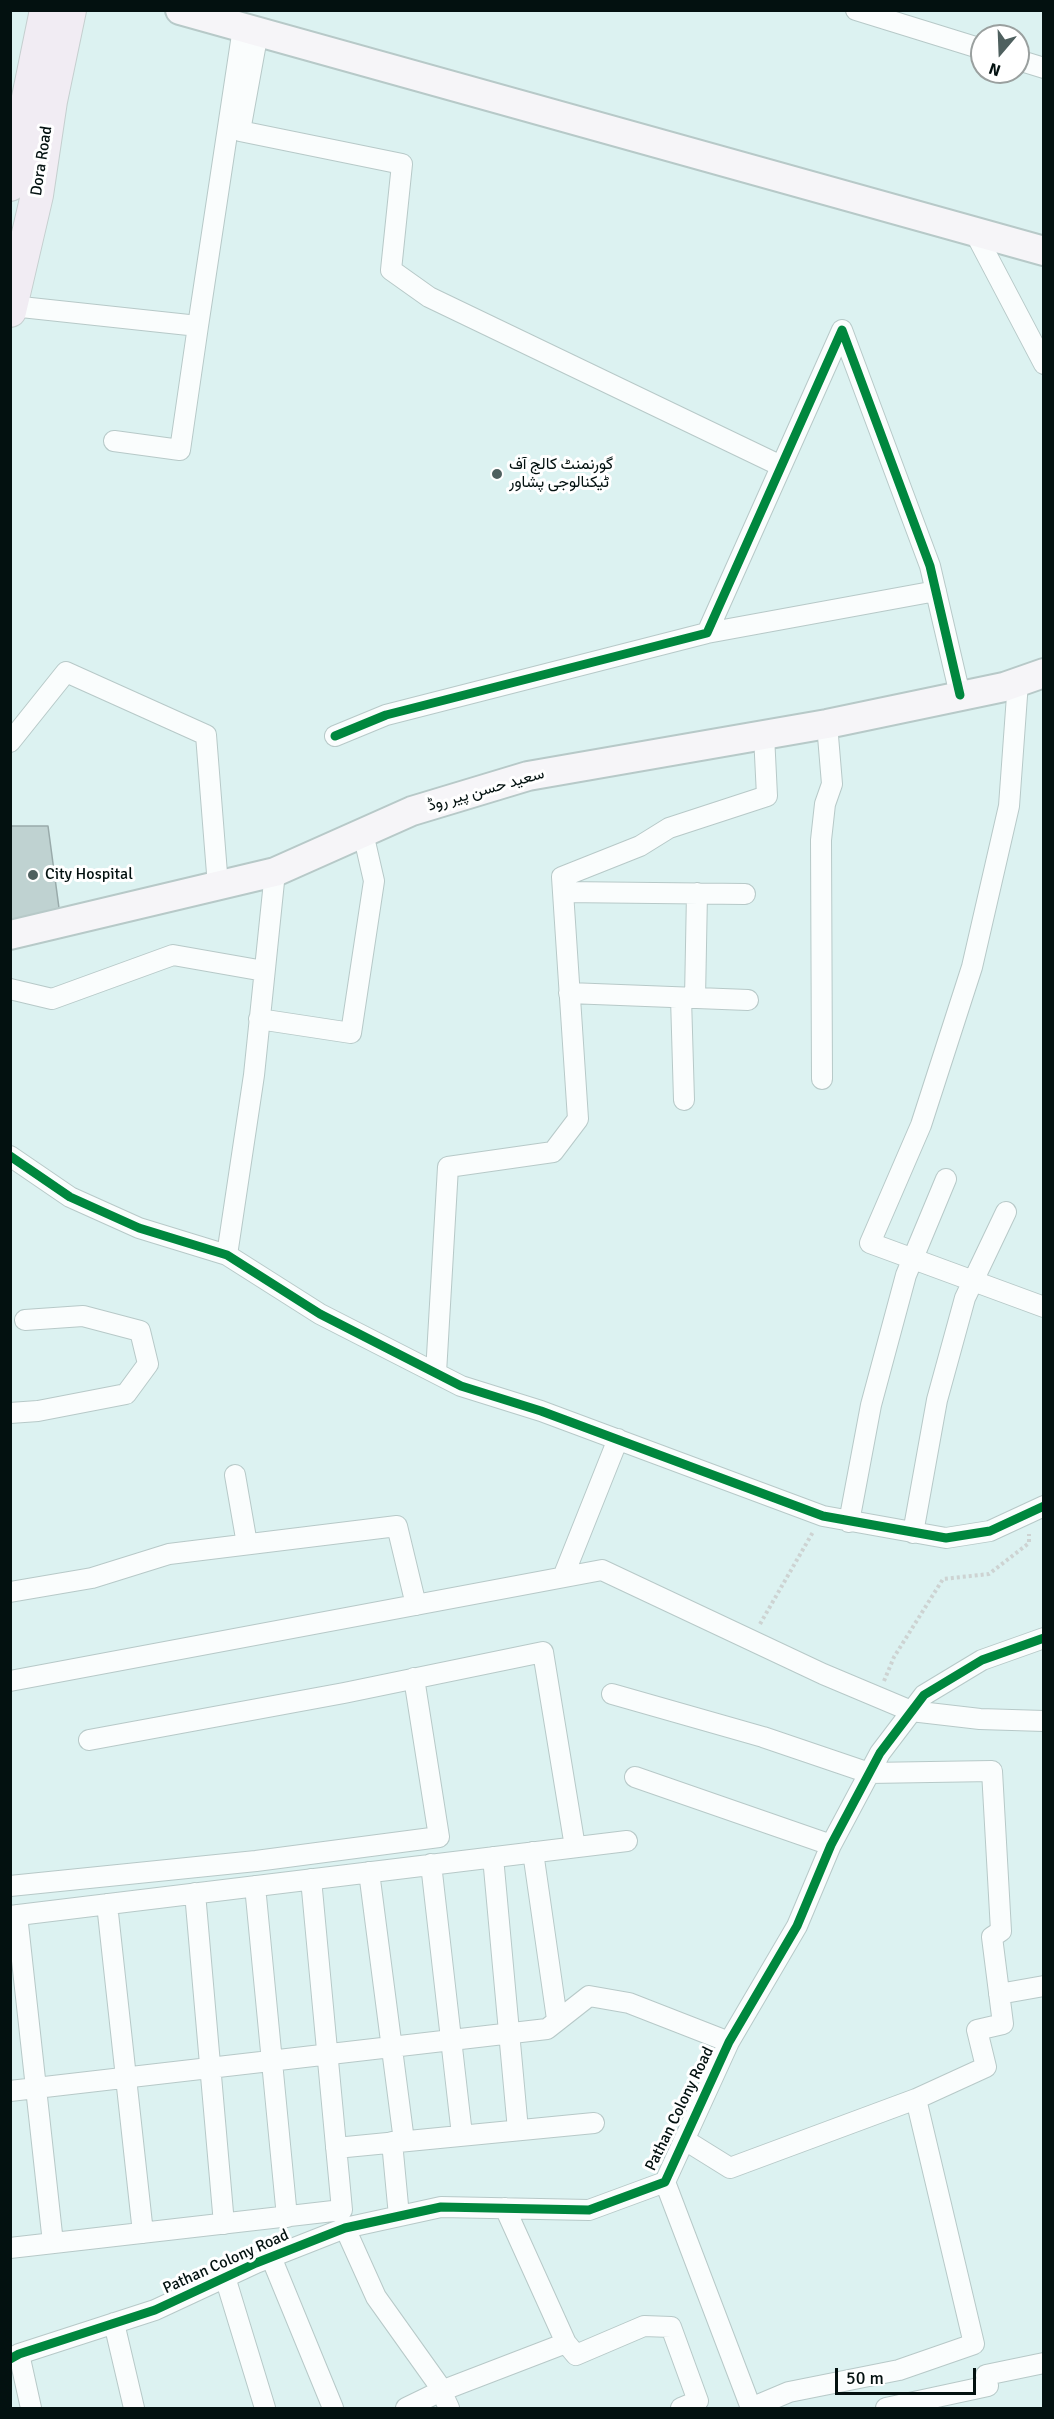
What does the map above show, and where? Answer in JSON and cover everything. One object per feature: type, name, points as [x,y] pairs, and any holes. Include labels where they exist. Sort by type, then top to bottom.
[{"type":"main road","points":[[19,190],[46,10]]},
{"type":"main road","name":"Dora Road","points":[[11,308],[19,190],[51,101],[70,10]]},
{"type":"street","points":[[180,10],[1044,251]]},
{"type":"street","points":[[856,10],[970,45]]},
{"type":"street","points":[[114,441],[180,450],[198,326],[251,30]]},
{"type":"street","points":[[251,30],[240,131],[402,164],[391,270],[429,297],[781,466]]},
{"type":"street","points":[[974,231],[1044,364]]},
{"type":"street","points":[[11,308],[198,326]]},
{"type":"street","points":[[707,633],[842,330],[930,566],[960,696]]},
{"type":"street","points":[[335,736],[386,715],[707,633],[936,591]]},
{"type":"street","points":[[10,742],[66,672],[206,735],[218,886]]},
{"type":"street","points":[[1031,677],[1009,806],[972,967],[921,1125],[870,1243],[1044,1307]]},
{"type":"street","name":"سعید حسن پیر روڈ","points":[[10,935],[275,872],[412,811],[528,776],[827,724],[960,696],[1031,677]]},
{"type":"street","points":[[822,1079],[821,840],[825,804],[832,784],[827,724]]},
{"type":"street","points":[[436,1373],[448,1167],[553,1152],[578,1119],[562,877],[640,846],[669,828],[767,796],[764,735]]},
{"type":"street","points":[[259,1018],[351,1033],[374,881],[363,833]]},
{"type":"street","points":[[227,1255],[254,1075],[275,872]]},
{"type":"street","points":[[563,892],[745,894]]},
{"type":"street","points":[[684,1100],[688,998],[696,893]]},
{"type":"street","points":[[10,988],[52,999],[172,954],[264,971]]},
{"type":"street","points":[[569,993],[748,1000]]},
{"type":"street","points":[[10,1156],[70,1197],[139,1228],[227,1255],[320,1314],[461,1386],[541,1411],[823,1516],[946,1538],[990,1531],[1036,1509]]},
{"type":"street","points":[[849,1522],[871,1405],[913,1259],[946,1179]]},
{"type":"street","points":[[912,1533],[937,1400],[965,1298],[1006,1212]]},
{"type":"street","points":[[10,1413],[38,1411],[126,1394],[148,1364],[140,1330],[83,1316],[25,1320]]},
{"type":"street","points":[[563,1577],[618,1439]]},
{"type":"street","points":[[235,1475],[247,1544]]},
{"type":"street","points":[[10,1592],[92,1578],[169,1554],[397,1526],[416,1605]]},
{"type":"street","points":[[10,1681],[602,1570],[911,1711],[980,1719],[1044,1721]]},
{"type":"street","name":"Pathan Colony Road","points":[[15,2356],[155,2310],[271,2257],[345,2228],[441,2207],[589,2210],[666,2182],[729,2042],[797,1926],[831,1845],[880,1754],[924,1695],[981,1660],[1044,1638]]},
{"type":"street","points":[[89,1740],[543,1652],[575,1847]]},
{"type":"street","points":[[10,1886],[256,1861],[439,1837],[414,1678]]},
{"type":"street","points":[[612,1694],[763,1737],[869,1773],[992,1771],[1001,1931],[992,1937],[1003,2025],[977,2030],[986,2067],[916,2099],[730,2168],[685,2140]]},
{"type":"street","points":[[635,1777],[831,1845]]},
{"type":"street","points":[[53,2243],[14,1915],[627,1841]]},
{"type":"street","points":[[533,1852],[557,2019]]},
{"type":"street","points":[[493,1857],[507,2033],[518,2130]]},
{"type":"street","points":[[431,1864],[462,2135]]},
{"type":"street","points":[[369,1872],[392,2047],[398,2142],[399,2216]]},
{"type":"street","points":[[10,2248],[342,2210],[311,1879]]},
{"type":"street","points":[[255,1886],[270,2061],[287,2217]]},
{"type":"street","points":[[195,1893],[224,2224]]},
{"type":"street","points":[[107,1904],[143,2233]]},
{"type":"street","points":[[999,1994],[1044,1986]]},
{"type":"street","points":[[10,2091],[547,2029],[589,1996],[629,2003],[729,2042]]},
{"type":"street","points":[[666,2182],[751,2409],[789,2392],[899,2370],[975,2344],[916,2099]]},
{"type":"street","points":[[336,2148],[594,2123]]},
{"type":"street","points":[[505,2208],[566,2343],[576,2355],[644,2326],[671,2327],[698,2401],[681,2409]]},
{"type":"street","points":[[345,2228],[376,2297],[445,2400]]},
{"type":"street","points":[[271,2257],[333,2409]]},
{"type":"street","points":[[225,2277],[264,2409]]},
{"type":"street","points":[[114,2323],[134,2409]]},
{"type":"street","points":[[406,2409],[445,2400],[566,2343]]},
{"type":"street","points":[[15,2356],[31,2409]]},
{"type":"street","points":[[886,2409],[988,2386],[986,2375],[1044,2363]]},
{"type":"path","points":[[877,1696],[894,1657],[944,1579],[989,1574],[1005,1562],[1029,1543],[1036,1509]]},
{"type":"path","points":[[752,1640],[823,1516]]},
{"type":"building","name":"City Hospital","points":[[10,826],[48,826],[61,923],[10,932]]},
{"type":"cycle path","points":[[335,736],[386,715],[707,633],[842,330],[930,566],[960,695]]},
{"type":"cycle path","points":[[10,1156],[70,1197],[139,1228],[227,1255],[320,1314],[461,1386],[541,1411],[823,1516],[946,1538],[990,1531],[1044,1506]]},
{"type":"cycle path","points":[[10,2359],[19,2354],[155,2310],[256,2263],[345,2228],[441,2207],[589,2210],[665,2182],[729,2042],[797,1926],[831,1845],[880,1753],[924,1695],[982,1660],[1044,1638]]},
{"type":"place","name":"گورنمنٹ کالج آف ٹیکنالوجی پشاور","points":[[497,474]]},
{"type":"place","name":"City Hospital","points":[[33,875]]}]
